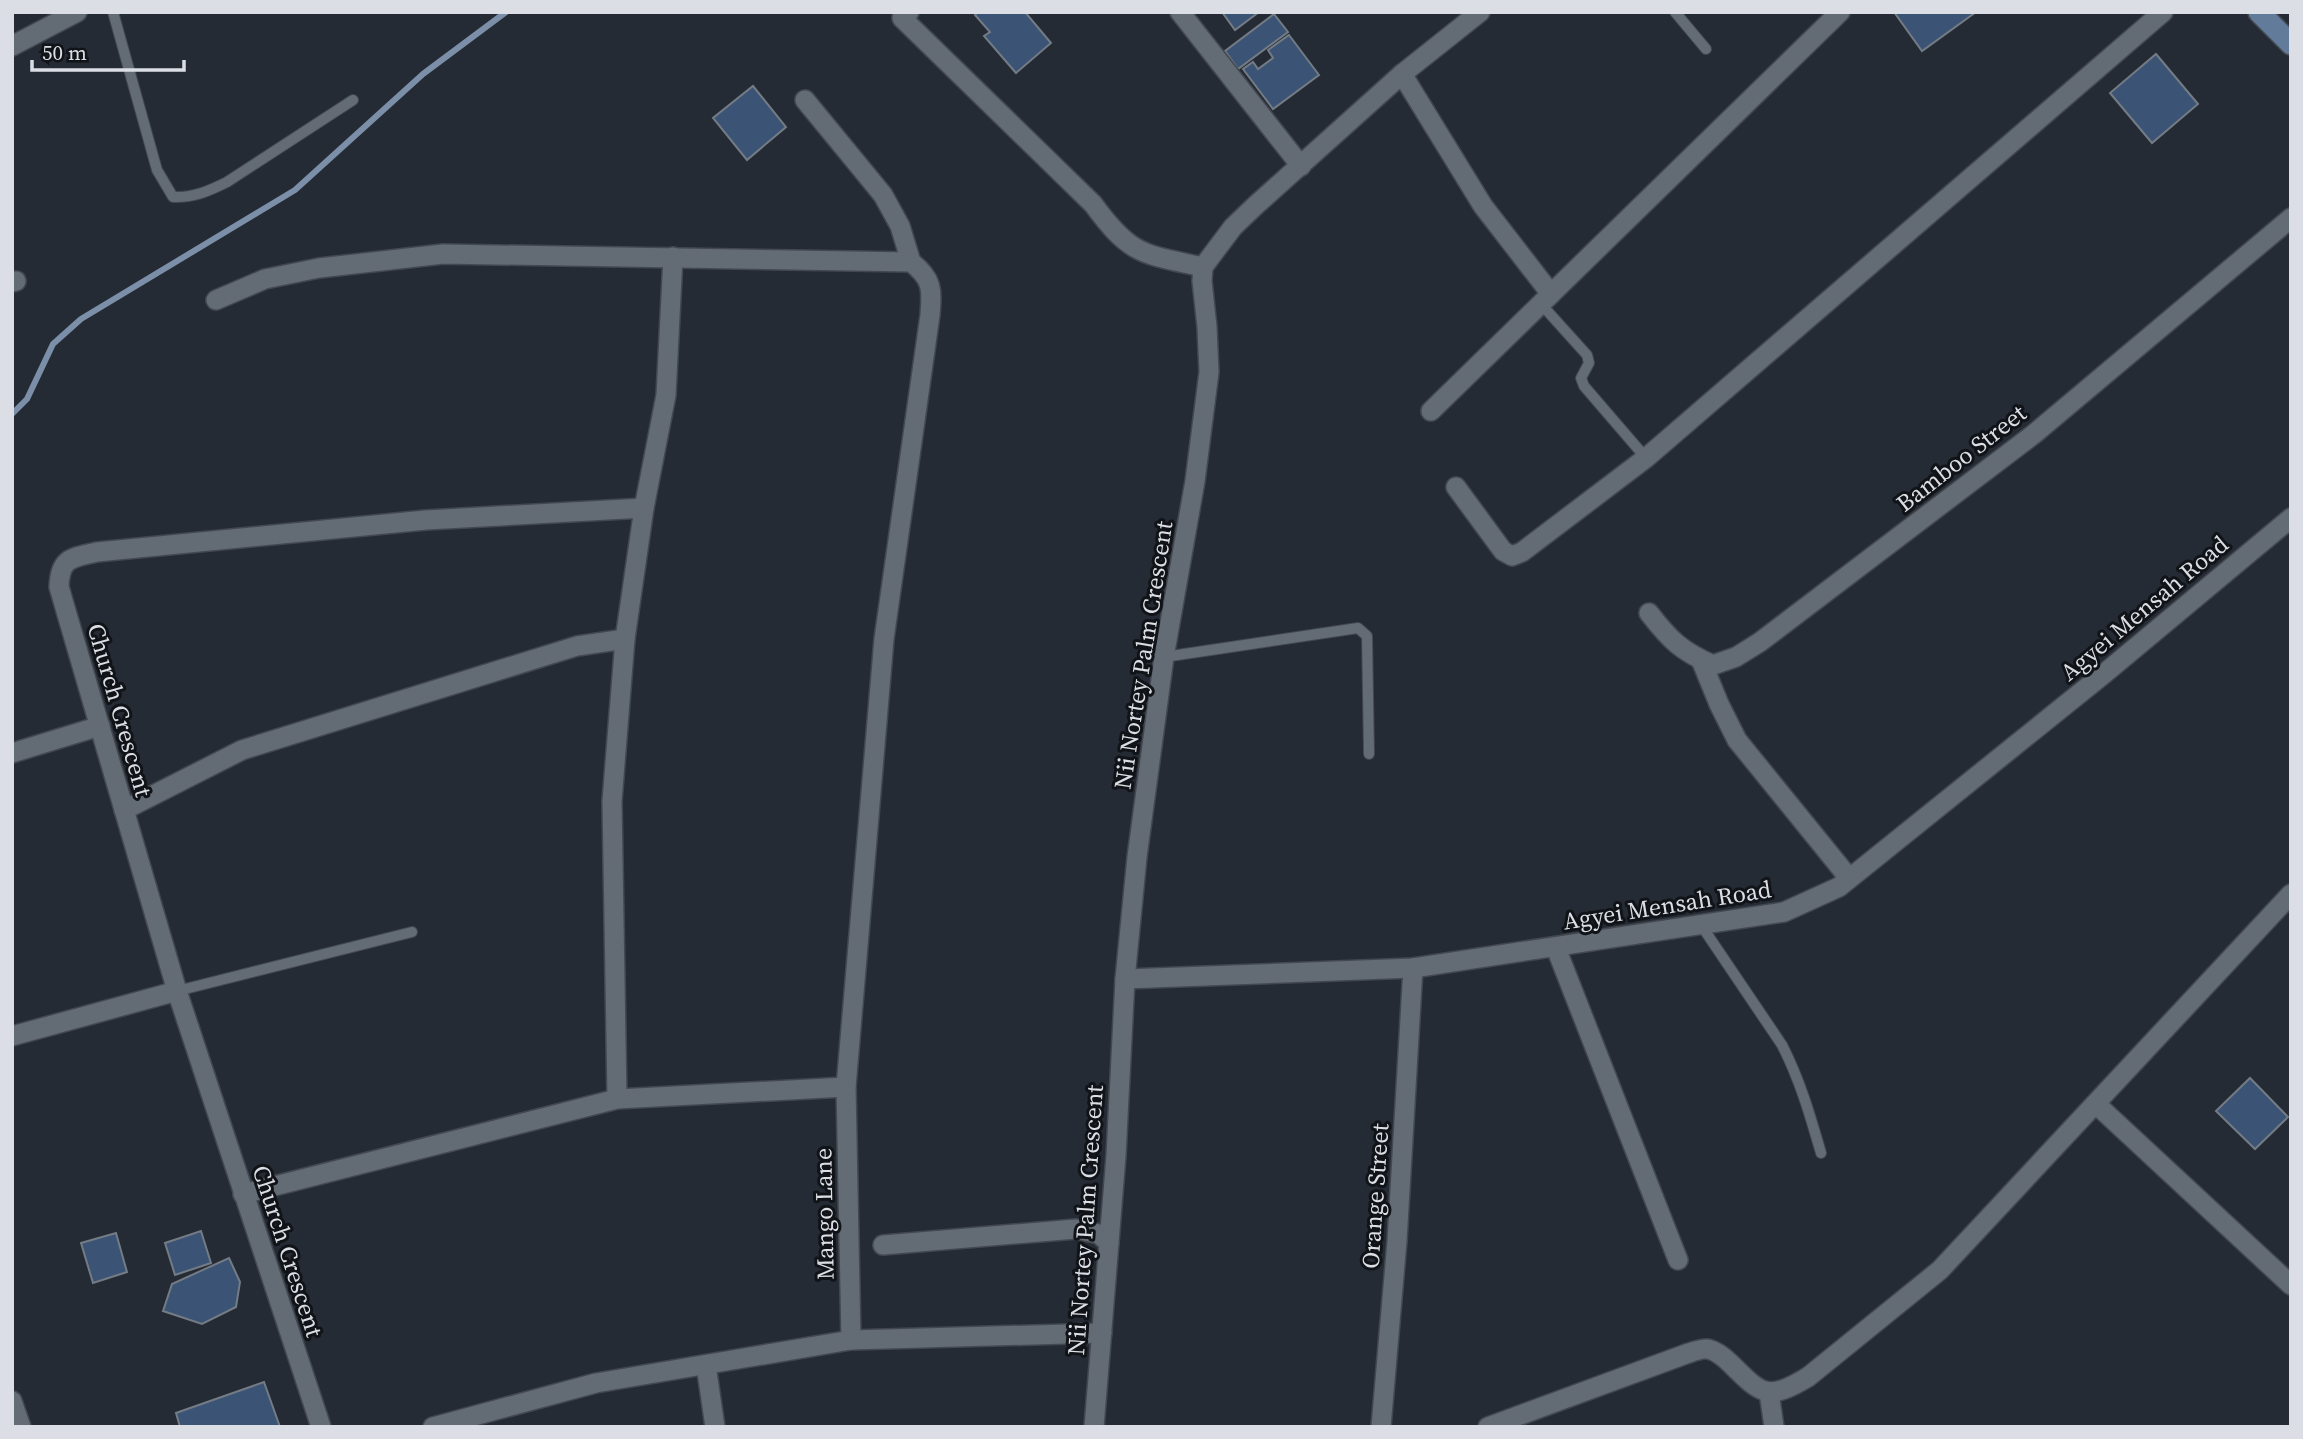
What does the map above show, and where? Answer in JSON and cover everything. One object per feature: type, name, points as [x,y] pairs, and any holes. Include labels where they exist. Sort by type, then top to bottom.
[{"type":"street","points":[[12,46],[77,12]]},
{"type":"street","points":[[1180,12],[1301,166]]},
{"type":"street","points":[[902,14],[1093,204],[1114,233],[1135,249],[1154,257],[1203,267],[1233,227],[1402,74],[1480,12]]},
{"type":"street","points":[[1431,411],[1840,12]]},
{"type":"street","points":[[1456,487],[1503,551],[1512,556],[1522,552],[1646,458],[2163,12]]},
{"type":"street","points":[[2259,12],[2291,44]]},
{"type":"street","points":[[1402,74],[1483,206],[1546,299]]},
{"type":"street","points":[[216,300],[265,279],[318,268],[443,254],[911,262],[900,226],[883,195],[805,100]]},
{"type":"street","name":"Bamboo Street","points":[[1701,660],[1713,665],[1736,657],[1760,642],[2034,434],[2291,218]]},
{"type":"street","points":[[617,1099],[612,802],[625,639],[644,508],[666,395],[673,257]]},
{"type":"street","name":"Mango Lane","points":[[851,1340],[846,1087],[884,639],[932,289],[922,271],[911,262]]},
{"type":"street","name":"Nii Nortey Palm Crescent","points":[[1094,1427],[1109,1244],[1125,979],[1138,857],[1164,657],[1195,481],[1209,372],[1203,267]]},
{"type":"street","name":"Church Crescent","points":[[321,1427],[177,991],[59,587],[59,572],[63,564],[74,557],[97,552],[426,520],[644,508]]},
{"type":"street","name":"Agyei Mensah Road","points":[[1125,979],[1413,968],[1784,912],[1839,887],[2105,673],[2291,518]]},
{"type":"street","points":[[1649,614],[1669,639],[1701,660],[1737,740],[1849,878]]},
{"type":"street","points":[[124,810],[242,750],[564,650],[625,639]]},
{"type":"street","points":[[12,753],[100,726]]},
{"type":"street","points":[[1488,1427],[1686,1354],[1707,1349],[1722,1355],[1756,1388],[1769,1392],[1789,1388],[1808,1377],[1940,1270],[2289,898]]},
{"type":"street","points":[[1556,948],[1678,1259]]},
{"type":"street","name":"Orange Street","points":[[1381,1427],[1397,1241],[1413,968]]},
{"type":"street","points":[[12,1037],[177,991]]},
{"type":"street","points":[[243,1195],[617,1099],[846,1087]]},
{"type":"street","points":[[2096,1104],[2291,1285]]},
{"type":"street","points":[[883,1245],[1076,1228],[1099,1234],[1109,1244]]},
{"type":"street","points":[[433,1427],[596,1383],[851,1340],[1102,1333]]},
{"type":"street","points":[[706,1365],[715,1427]]},
{"type":"street","points":[[1769,1392],[1774,1427]]},
{"type":"street","points":[[12,1401],[21,1427]]},
{"type":"lane","points":[[113,12],[157,170],[173,197],[187,198],[206,193],[227,182],[353,100]]},
{"type":"lane","points":[[1675,12],[1706,49]]},
{"type":"lane","points":[[1546,299],[1587,355],[1589,363],[1581,378],[1584,386],[1646,458]]},
{"type":"lane","points":[[1164,657],[1358,628],[1367,636],[1369,754]]},
{"type":"lane","points":[[1701,925],[1782,1045],[1802,1086],[1821,1153]]},
{"type":"lane","points":[[177,991],[412,932]]},
{"type":"building","points":[[978,12],[1025,12],[1051,43],[1016,73],[984,36],[990,32],[975,15]]},
{"type":"building","points":[[1222,12],[1259,12],[1235,30]]},
{"type":"building","points":[[1894,12],[1976,12],[1922,51]]},
{"type":"building","points":[[1274,14],[1288,32],[1238,69],[1225,51]]},
{"type":"building","points":[[1289,35],[1319,75],[1273,109],[1243,69],[1253,62],[1258,69],[1273,58],[1268,50]]},
{"type":"building","points":[[2156,54],[2198,104],[2152,143],[2110,93]]},
{"type":"building","points":[[753,86],[786,127],[747,160],[713,118]]},
{"type":"building","points":[[2250,1078],[2288,1117],[2255,1149],[2216,1111]]},
{"type":"building","points":[[201,1231],[211,1263],[175,1275],[165,1243]]},
{"type":"building","points":[[116,1233],[127,1272],[93,1283],[81,1243]]},
{"type":"building","points":[[229,1258],[240,1282],[236,1307],[202,1324],[163,1311],[172,1284]]},
{"type":"building","points":[[264,1382],[280,1427],[180,1427],[176,1413]]},
{"type":"waterway","points":[[12,414],[27,399],[53,344],[81,319],[295,190],[423,74],[506,12]]}]
